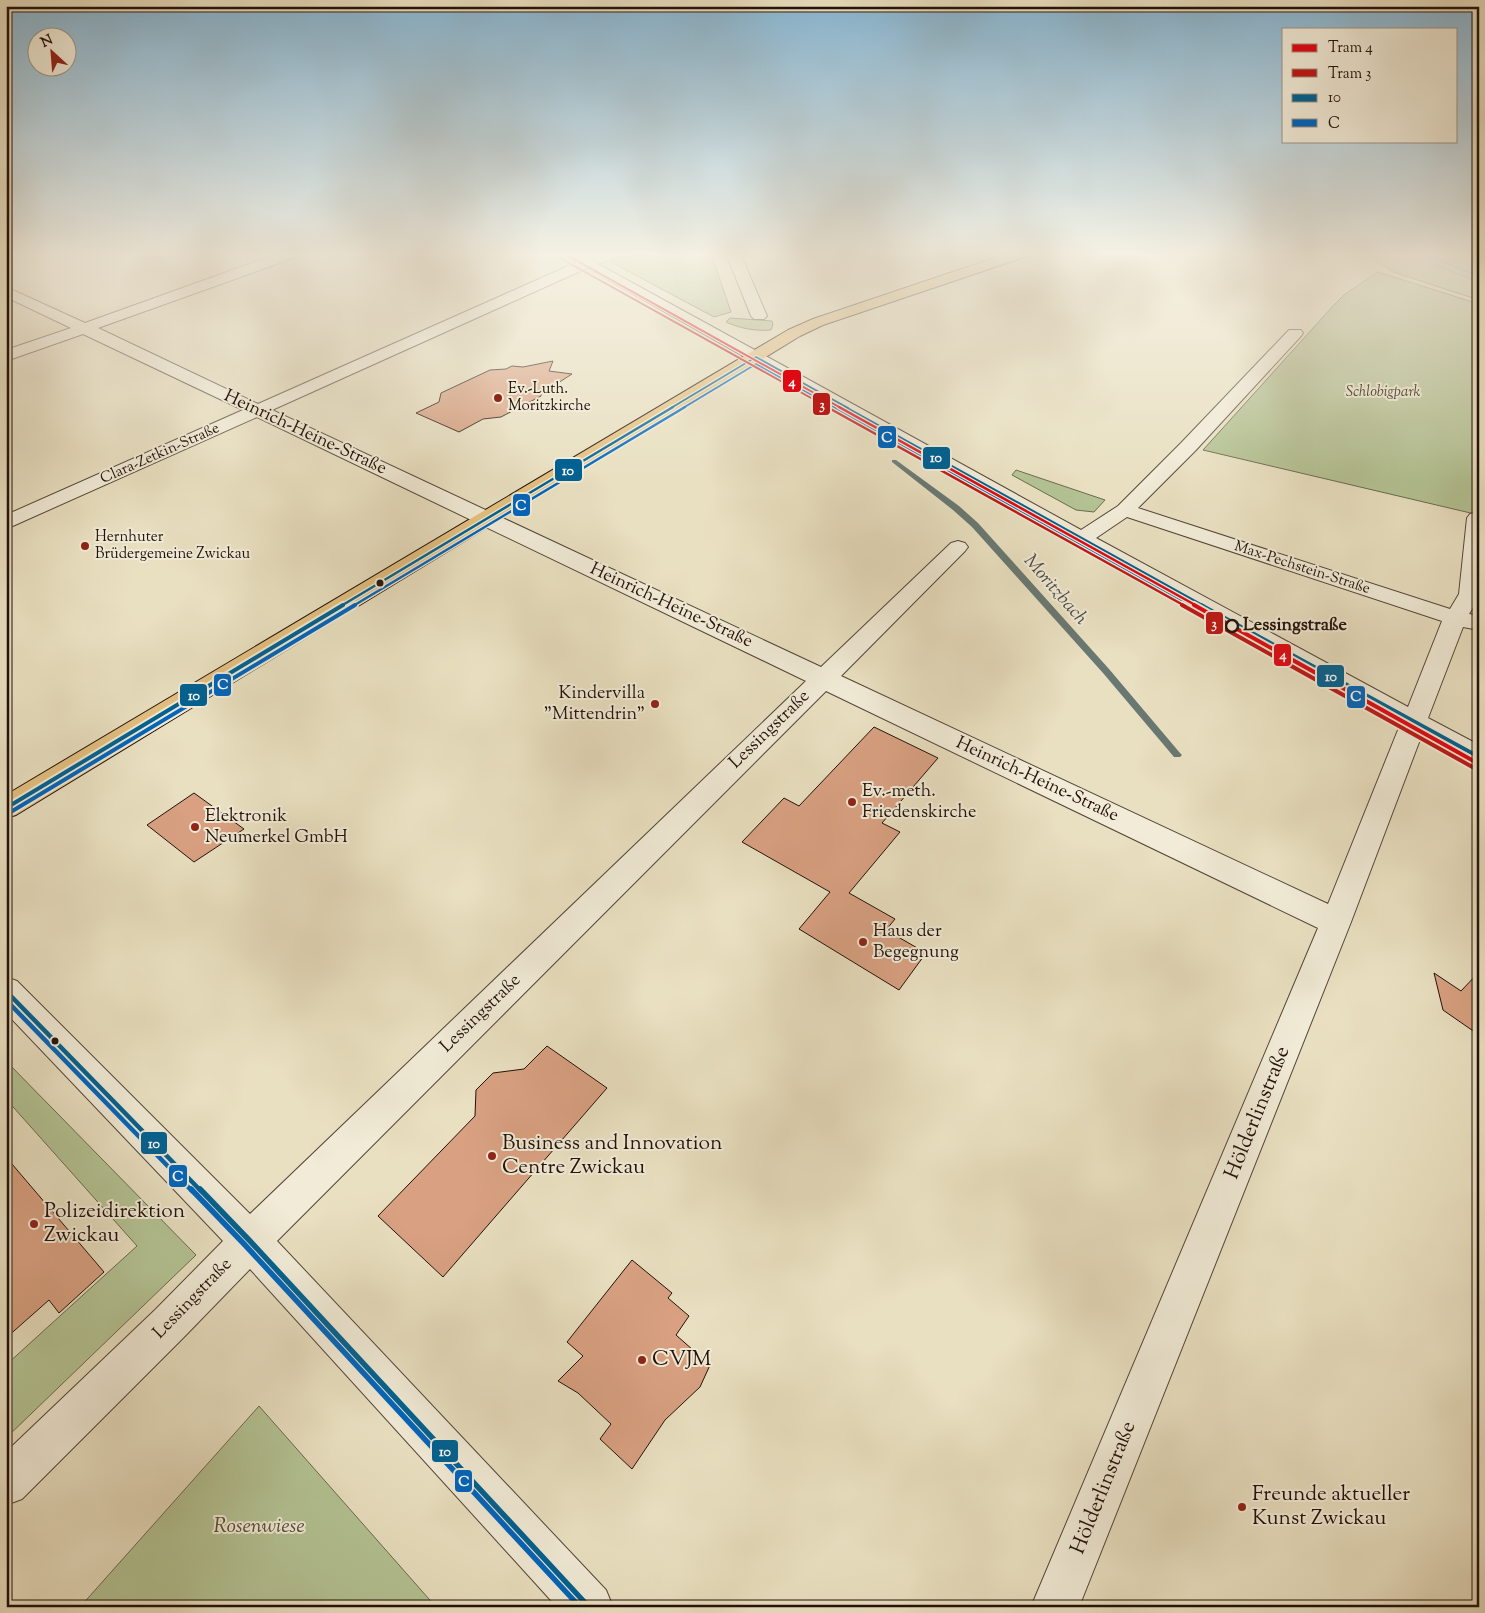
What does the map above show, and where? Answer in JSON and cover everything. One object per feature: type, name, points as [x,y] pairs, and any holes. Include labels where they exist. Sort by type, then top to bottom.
[{"type":"main road","points":[[6,808],[804,328]]},
{"type":"street","points":[[6,356],[83,328]]},
{"type":"street","name":"Heinrich-Heine-Straße","points":[[85,328],[1336,922]]},
{"type":"street","name":"Clara-Zetkin-Straße","points":[[6,524],[441,328]]},
{"type":"street","points":[[703,328],[1479,758]]},
{"type":"street","points":[[1082,538],[1125,510],[1188,447],[1295,333]]},
{"type":"street","name":"Max-Pechstein-Straße","points":[[1125,510],[1455,618],[1479,623]]},
{"type":"street","name":"Hölderlinstraße","points":[[1055,1607],[1336,922],[1455,618],[1470,594],[1477,518]]},
{"type":"street","name":"Lessingstraße","points":[[6,1483],[170,1324],[250,1240],[822,678],[958,547]]},
{"type":"street","points":[[6,991],[250,1240],[589,1607]]},
{"type":"green space","points":[[746,328],[772,328],[771,330]]},
{"type":"green space","name":"Schlobigpark","points":[[1313,328],[1479,328],[1479,515],[1203,450]]},
{"type":"green space","points":[[1016,470],[1105,500],[1094,512],[1076,510],[1012,475]]},
{"type":"green space","points":[[6,1061],[196,1255],[6,1438],[6,1365],[137,1246],[6,1099]]},
{"type":"green space","name":"Rosenwiese","points":[[259,1406],[436,1607],[80,1607]]},
{"type":"building","name":"Ev.-Luth. Moritzkirche","points":[[553,361],[549,371],[572,374],[541,394],[541,396],[501,417],[483,419],[459,432],[416,413],[439,402],[441,393],[490,370],[506,369],[512,366],[523,367]]},
{"type":"building","points":[[874,727],[938,758],[882,823],[900,832],[849,893],[895,919],[886,930],[926,953],[899,990],[799,929],[830,892],[742,842],[784,798],[799,806]]},
{"type":"building","name":"Elektronik Neumerkel GmbH","points":[[194,793],[244,829],[194,862],[147,825]]},
{"type":"building","points":[[1479,972],[1479,1035],[1443,1010],[1434,973],[1461,991]]},
{"type":"building","name":"Business and Innovation Centre Zwickau","points":[[547,1046],[607,1088],[443,1277],[378,1216],[475,1116],[476,1090],[493,1073],[524,1069]]},
{"type":"building","name":"Polizeidirektion Zwickau","points":[[6,1157],[104,1272],[59,1313],[49,1300],[6,1338]]},
{"type":"building","name":"CVJM","points":[[632,1260],[672,1293],[668,1298],[689,1316],[676,1335],[710,1365],[700,1387],[665,1420],[632,1469],[600,1439],[611,1424],[578,1393],[558,1381],[583,1356],[567,1342]]},
{"type":"waterway","name":"Moritzbach","points":[[894,461],[956,508],[975,525],[1106,671],[1177,755]]},
{"type":"tram line","name":"3","points":[[686,328],[1476,769]]},
{"type":"tram line","name":"4","points":[[698,328],[1479,764]]},
{"type":"transit line","name":"10","points":[[756,357],[1235,624],[1479,757]]},
{"type":"transit line","name":"10","points":[[6,808],[756,357]]},
{"type":"transit line","name":"C","points":[[9,813],[756,364],[1232,629],[1476,762]]},
{"type":"transit line","name":"10","points":[[6,991],[250,1241],[589,1607]]},
{"type":"transit line","name":"C","points":[[6,1000],[245,1245],[580,1607]]},
{"type":"place","name":"Ev.-Luth. Moritzkirche","points":[[498,398]]},
{"type":"place","name":"Hernhuter Brüdergemeine Zwickau","points":[[85,546]]},
{"type":"place","name":"Lessingstraße","points":[[1232,626]]},
{"type":"place","name":"Kindervilla \"Mittendrin\"","points":[[655,704]]},
{"type":"place","name":"Ev.-meth. Friedenskirche","points":[[852,802]]},
{"type":"place","name":"Elektronik Neumerkel GmbH","points":[[195,827]]},
{"type":"place","name":"Haus der Begegnung","points":[[863,942]]},
{"type":"place","name":"Business and Innovation Centre Zwickau","points":[[492,1156]]},
{"type":"place","name":"Polizeidirektion Zwickau","points":[[34,1224]]},
{"type":"place","name":"CVJM","points":[[642,1360]]},
{"type":"place","name":"Freunde aktueller Kunst Zwickau","points":[[1242,1507]]}]
